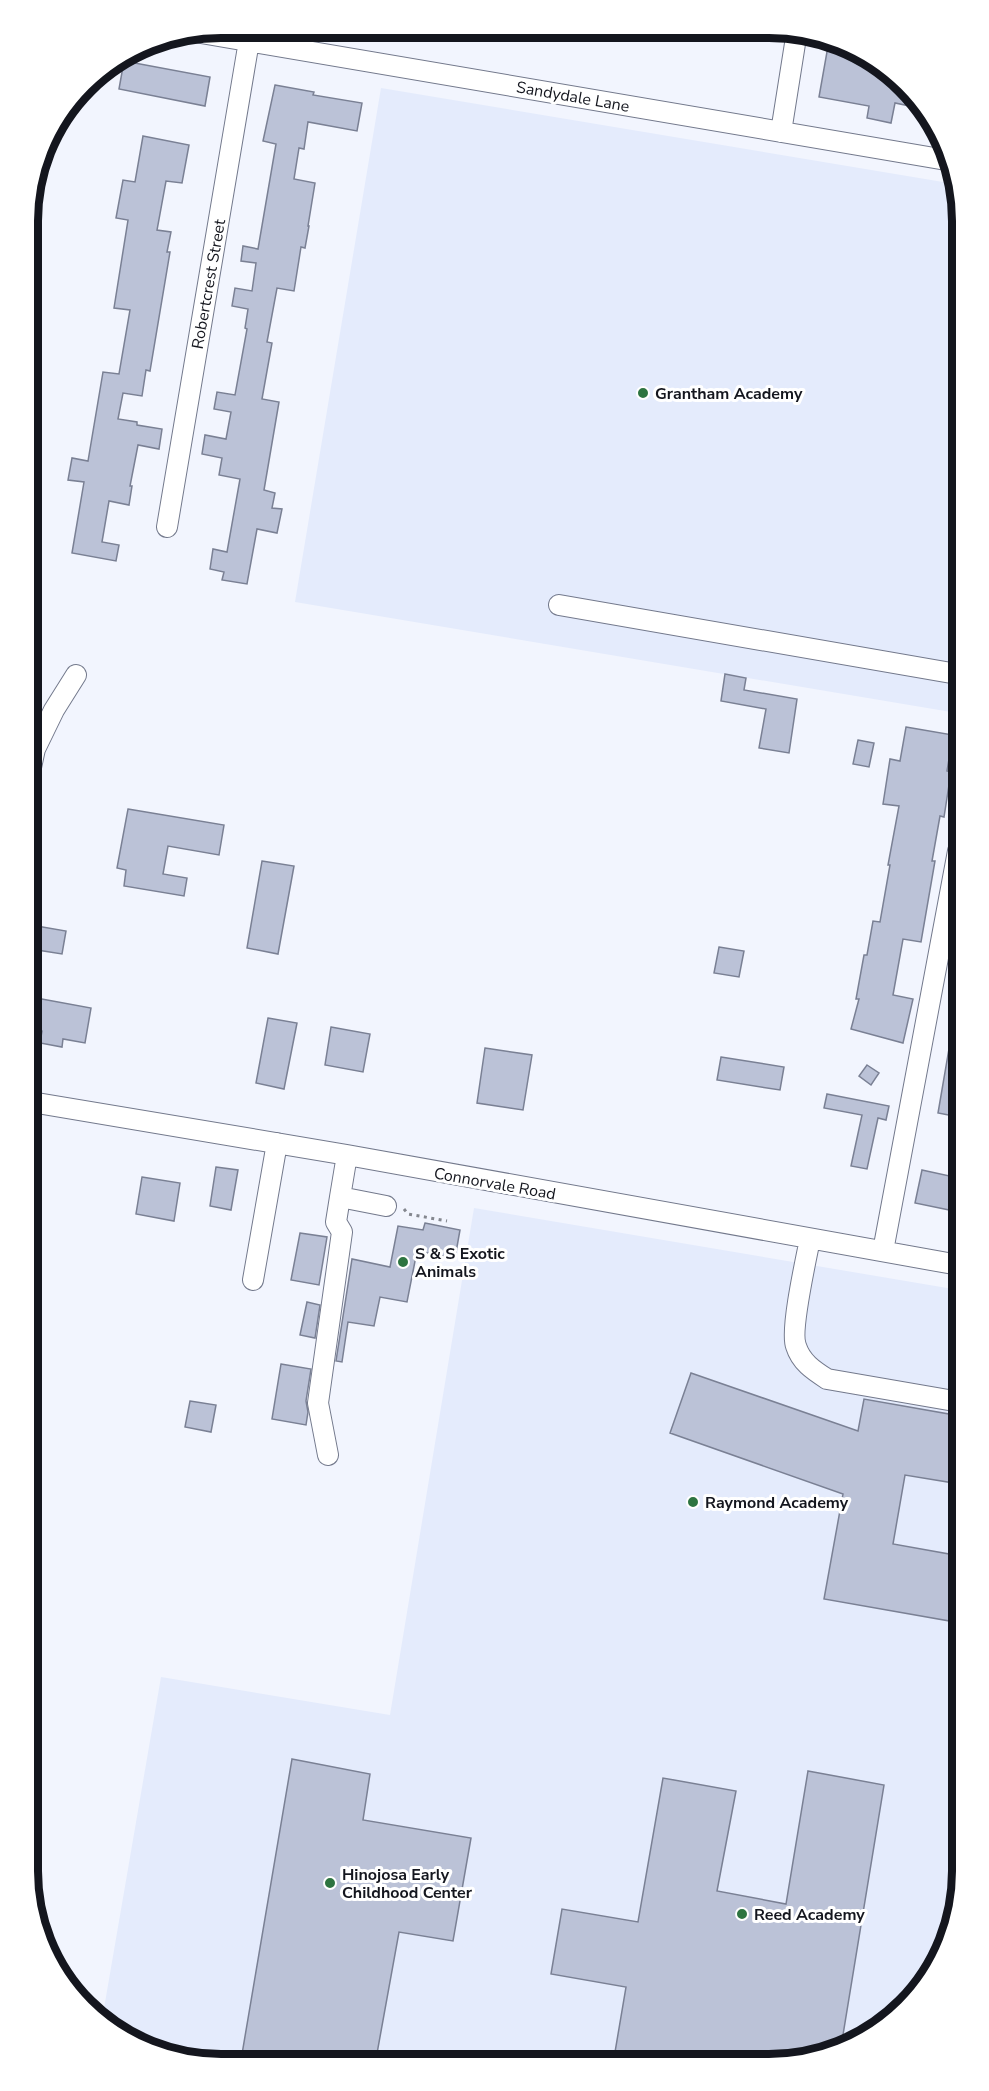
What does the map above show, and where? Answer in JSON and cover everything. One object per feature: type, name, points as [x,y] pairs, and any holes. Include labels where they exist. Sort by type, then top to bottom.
[{"type":"street","name":"Sandydale Lane","points":[[231,38],[941,159]]},
{"type":"street","points":[[781,132],[796,39]]},
{"type":"street","name":"Robertcrest Street","points":[[167,527],[249,41]]},
{"type":"street","points":[[558,605],[952,673]]},
{"type":"street","points":[[38,743],[54,710],[76,675]]},
{"type":"street","points":[[883,1251],[952,885]]},
{"type":"street","name":"Connorvale Road","points":[[38,1102],[951,1264]]},
{"type":"street","points":[[253,1280],[277,1143]]},
{"type":"street","points":[[328,1455],[318,1403],[342,1232],[336,1222],[347,1155]]},
{"type":"street","points":[[340,1197],[386,1206]]},
{"type":"street","points":[[810,1239],[795,1328],[795,1344],[802,1359],[827,1379],[951,1400]]},
{"type":"path","points":[[386,1206],[398,1201],[408,1214],[447,1221]]},
{"type":"path","points":[[426,1218],[427,1223]]},
{"type":"shaded area","name":"Grantham Academy","points":[[381,88],[947,183],[952,220],[952,712],[295,602]]},
{"type":"shaded area","points":[[474,1208],[951,1289],[950,1895],[938,1941],[927,1962],[906,1991],[870,2023],[839,2040],[793,2052],[769,2054],[220,2054],[196,2052],[162,2044],[139,2035],[104,2011],[161,1677],[390,1715]]},
{"type":"building","points":[[828,47],[850,56],[870,68],[889,83],[912,106],[895,103],[891,123],[867,118],[869,106],[819,97]]},
{"type":"building","points":[[129,62],[210,77],[205,106],[119,89],[123,65]]},
{"type":"building","points":[[275,85],[314,92],[313,95],[362,103],[357,131],[308,122],[304,149],[299,148],[294,179],[315,183],[309,226],[305,248],[301,247],[294,291],[277,288],[267,342],[272,343],[262,399],[279,402],[264,490],[275,493],[272,508],[282,509],[277,533],[257,529],[247,584],[222,580],[224,572],[210,569],[213,549],[227,552],[240,479],[219,475],[222,458],[202,454],[205,435],[226,439],[231,412],[214,409],[217,392],[235,395],[247,329],[245,328],[248,309],[232,306],[235,288],[252,291],[256,263],[241,261],[243,246],[258,249],[276,144],[263,141]]},
{"type":"building","points":[[143,136],[189,145],[182,183],[166,181],[157,230],[171,232],[167,252],[170,252],[150,371],[146,370],[142,396],[123,393],[118,419],[162,429],[159,449],[138,445],[130,486],[132,486],[129,505],[109,501],[102,542],[119,545],[116,561],[72,553],[84,482],[68,480],[72,458],[88,461],[103,372],[119,374],[130,310],[114,308],[128,220],[116,218],[123,180],[135,182]]},
{"type":"building","points":[[725,674],[746,678],[744,690],[797,699],[789,753],[759,748],[766,709],[721,701]]},
{"type":"building","points":[[906,727],[952,735],[947,771],[951,772],[944,817],[940,816],[932,861],[935,861],[921,942],[903,939],[893,995],[913,999],[903,1043],[851,1029],[859,999],[856,999],[864,955],[867,955],[873,921],[880,922],[899,806],[883,804],[890,759],[900,761]]},
{"type":"building","points":[[858,740],[874,743],[869,767],[853,764]]},
{"type":"building","points":[[128,809],[224,825],[219,855],[168,846],[163,874],[187,878],[184,896],[124,886],[126,870],[117,868]]},
{"type":"building","points":[[262,861],[294,866],[278,954],[247,948]]},
{"type":"building","points":[[38,926],[66,931],[62,954],[38,950]]},
{"type":"building","points":[[719,947],[744,951],[739,977],[714,973]]},
{"type":"building","points":[[38,998],[91,1008],[85,1043],[63,1039],[62,1047],[40,1043],[42,1031],[38,1030]]},
{"type":"building","points":[[268,1018],[297,1023],[284,1089],[256,1083]]},
{"type":"building","points":[[331,1027],[370,1034],[363,1072],[325,1065]]},
{"type":"building","points":[[951,1037],[952,1037],[951,1116],[938,1113]]},
{"type":"building","points":[[485,1048],[532,1055],[523,1110],[477,1103]]},
{"type":"building","points":[[721,1057],[784,1067],[780,1090],[717,1080]]},
{"type":"building","points":[[867,1065],[879,1073],[871,1085],[859,1076]]},
{"type":"building","points":[[827,1094],[889,1106],[886,1120],[878,1118],[867,1169],[851,1166],[862,1115],[824,1108]]},
{"type":"building","points":[[216,1167],[238,1170],[231,1210],[210,1206]]},
{"type":"building","points":[[922,1170],[951,1176],[951,1210],[915,1203]]},
{"type":"building","points":[[142,1177],[180,1183],[174,1221],[136,1214]]},
{"type":"building","name":"S & S Exotic Animals","points":[[425,1223],[460,1230],[455,1258],[417,1251],[407,1302],[380,1297],[374,1326],[348,1322],[342,1362],[336,1361],[352,1259],[390,1267],[398,1226],[423,1230]]},
{"type":"building","points":[[300,1233],[327,1237],[319,1285],[291,1280]]},
{"type":"building","points":[[307,1302],[320,1305],[315,1338],[300,1335]]},
{"type":"building","points":[[281,1364],[311,1369],[306,1401],[308,1412],[306,1425],[272,1419]]},
{"type":"building","points":[[691,1373],[858,1431],[864,1399],[951,1414],[951,1483],[905,1475],[893,1544],[951,1554],[951,1621],[824,1599],[843,1494],[670,1433]]},
{"type":"building","points":[[190,1401],[216,1405],[211,1432],[185,1427]]},
{"type":"building","points":[[292,1759],[370,1774],[363,1820],[471,1838],[453,1941],[399,1932],[377,2054],[242,2054]]},
{"type":"building","points":[[808,1771],[884,1785],[842,2038],[793,2052],[769,2054],[615,2054],[626,1987],[551,1974],[562,1909],[638,1922],[663,1778],[736,1791],[717,1891],[786,1904]]},
{"type":"place","name":"Grantham Academy","points":[[643,393]]},
{"type":"place","name":"S & S Exotic Animals","points":[[403,1262]]},
{"type":"place","name":"Raymond Academy","points":[[693,1502]]},
{"type":"place","name":"Hinojosa Early Childhood Center","points":[[330,1883]]},
{"type":"place","name":"Reed Academy","points":[[742,1914]]}]
